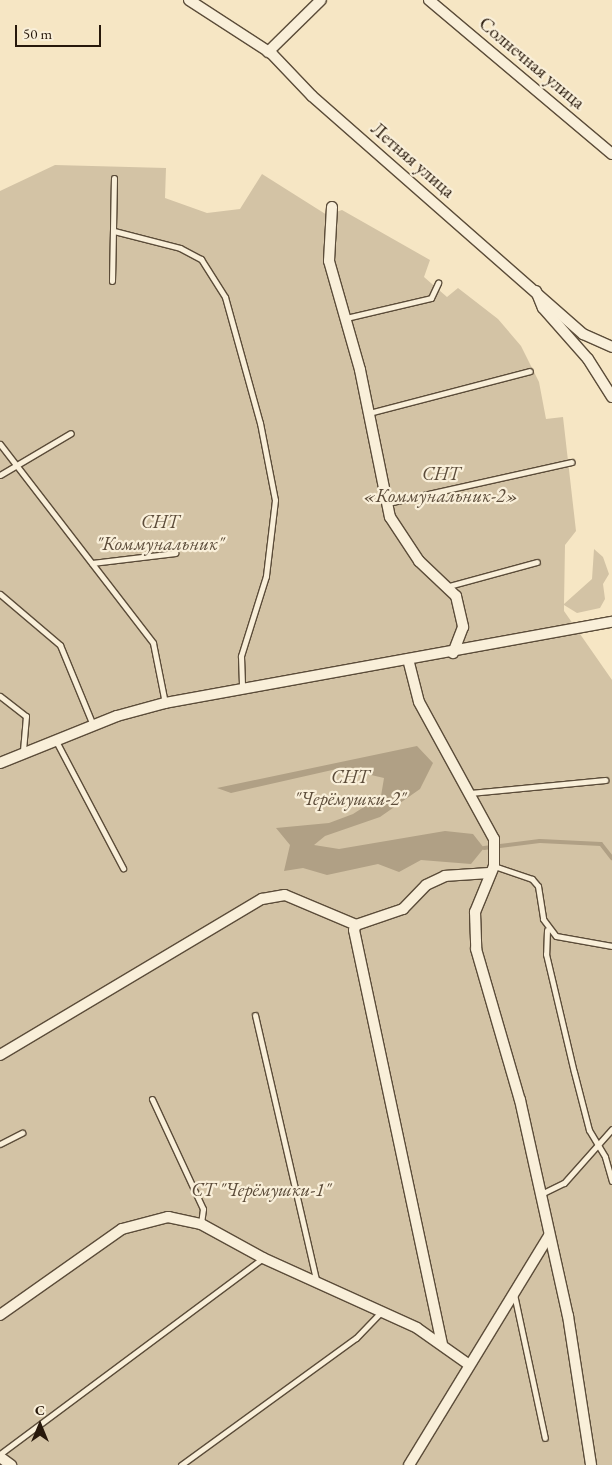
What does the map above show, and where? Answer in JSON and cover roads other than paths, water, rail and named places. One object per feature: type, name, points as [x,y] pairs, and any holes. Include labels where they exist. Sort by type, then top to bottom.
[{"type":"street","name":"Летняя улица","points":[[189,0],[268,52],[312,96],[534,287],[583,334],[612,347]]},
{"type":"street","points":[[268,52],[321,0]]},
{"type":"street","name":"Солнечная улица","points":[[429,0],[612,154]]},
{"type":"street","points":[[332,207],[328,261],[346,318],[369,413],[387,503],[398,534],[419,561],[449,586],[461,608],[463,627],[453,652]]},
{"type":"street","points":[[534,287],[543,308],[588,359],[612,397]]},
{"type":"street","points":[[0,763],[93,726],[165,702],[242,687],[453,652],[612,622]]},
{"type":"street","points":[[408,659],[419,702],[494,839],[491,870],[475,912],[476,949],[520,1100],[568,1316],[591,1465]]},
{"type":"street","points":[[0,1055],[262,899],[285,895],[356,925],[403,909],[426,885],[445,876],[491,870]]},
{"type":"street","points":[[356,925],[358,956],[442,1344]]},
{"type":"street","points":[[0,1315],[122,1229],[168,1217],[201,1224],[263,1258],[316,1280],[382,1312],[442,1344],[468,1364]]},
{"type":"street","points":[[410,1465],[468,1364],[549,1236]]},
{"type":"street","points":[[0,1456],[11,1465]]},
{"type":"lane","points":[[112,282],[114,178]]},
{"type":"lane","points":[[114,231],[180,248],[201,259],[218,280],[232,324],[275,500],[266,576],[242,650],[242,687]]},
{"type":"lane","points":[[346,318],[431,298],[438,283]]},
{"type":"lane","points":[[369,413],[530,371]]},
{"type":"lane","points":[[0,475],[71,433]]},
{"type":"lane","points":[[0,444],[158,651],[165,702]]},
{"type":"lane","points":[[387,503],[571,462]]},
{"type":"lane","points":[[92,563],[175,553]]},
{"type":"lane","points":[[449,586],[537,562]]},
{"type":"lane","points":[[0,594],[60,645],[93,726]]},
{"type":"lane","points":[[0,696],[26,716],[23,755]]},
{"type":"lane","points":[[56,741],[123,868]]},
{"type":"lane","points":[[469,794],[605,780]]},
{"type":"lane","points":[[491,870],[532,879],[538,886],[547,930],[546,954],[589,1130],[612,1181]]},
{"type":"lane","points":[[547,930],[572,940],[612,946]]},
{"type":"lane","points":[[255,1015],[316,1280]]},
{"type":"lane","points":[[152,1099],[203,1209],[201,1224]]},
{"type":"lane","points":[[540,1194],[564,1184],[598,1148],[612,1129]]},
{"type":"lane","points":[[0,1144],[22,1133]]},
{"type":"lane","points":[[0,1456],[263,1258]]},
{"type":"lane","points":[[514,1291],[545,1438]]},
{"type":"lane","points":[[181,1465],[356,1338],[382,1312]]},
{"type":"waterway","points":[[484,848],[540,841],[601,844],[612,858]]},
{"type":"park label","name":"СНТ «Коммунальник-2»","points":[[441,485]]},
{"type":"park label","name":"СНТ \"Коммунальник\"","points":[[160,533]]},
{"type":"park label","name":"СНТ \"Черёмушки-2\"","points":[[350,788]]},
{"type":"park label","name":"СТ \"Черёмушки-1\"","points":[[261,1190]]}]
